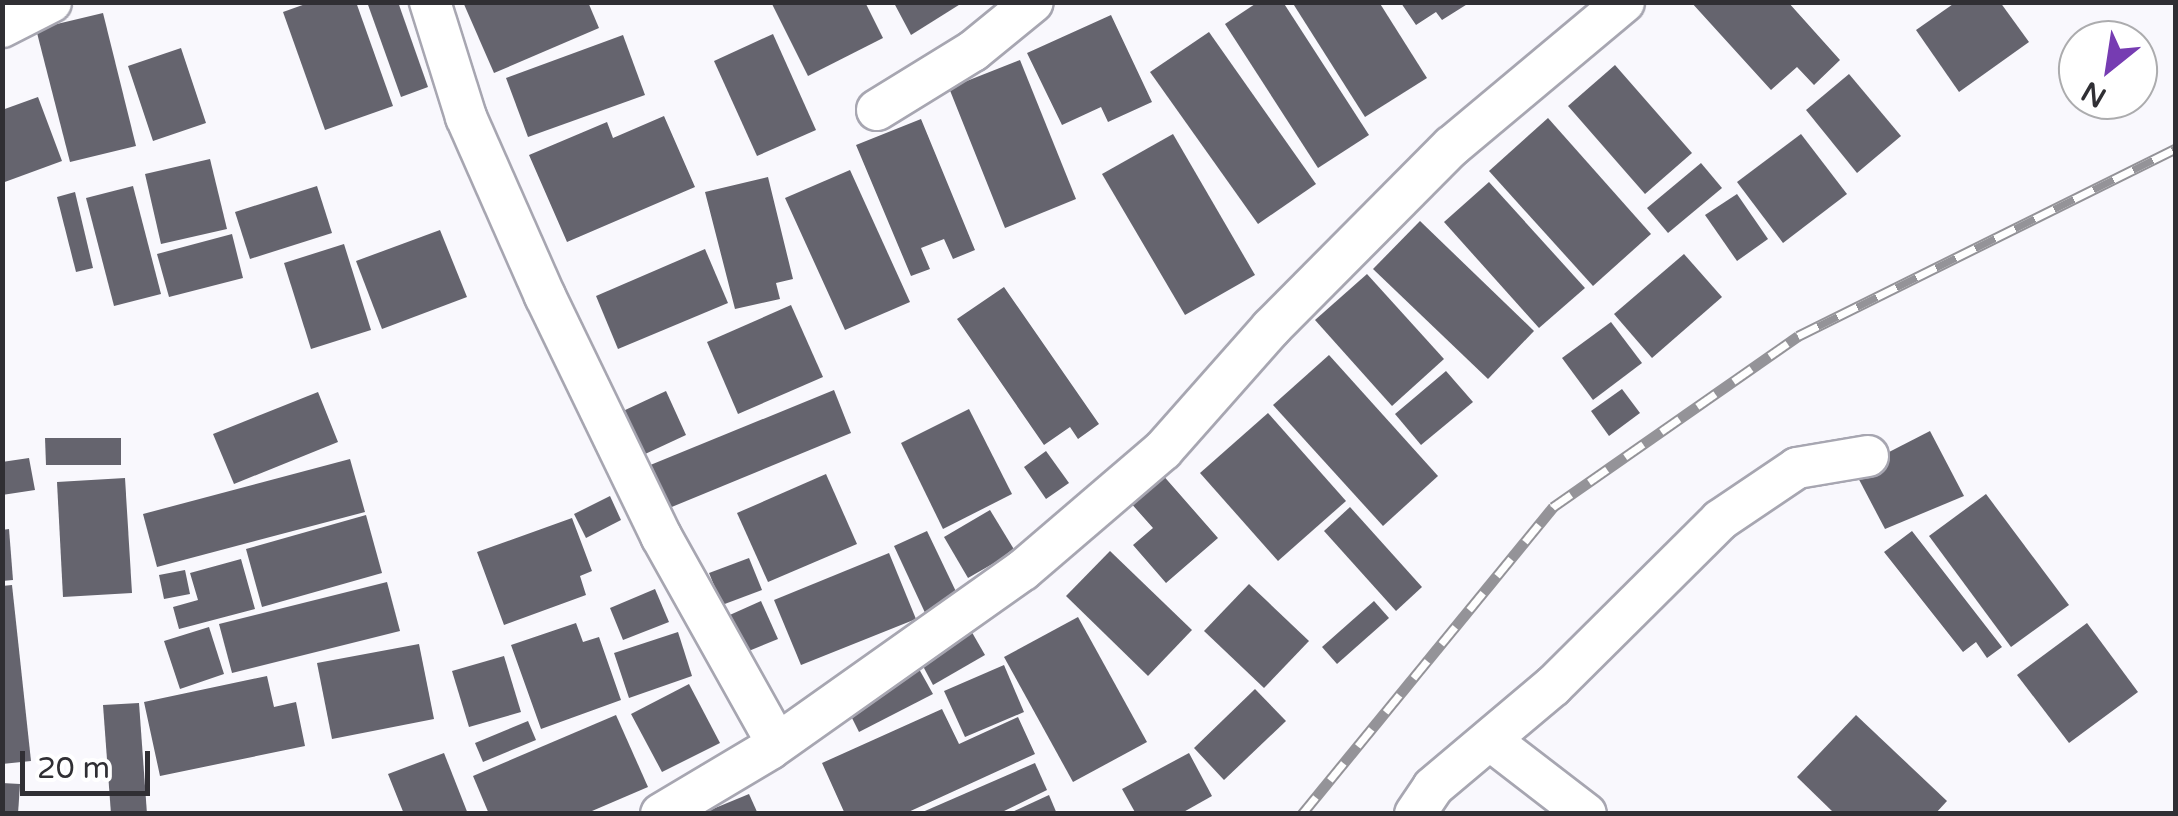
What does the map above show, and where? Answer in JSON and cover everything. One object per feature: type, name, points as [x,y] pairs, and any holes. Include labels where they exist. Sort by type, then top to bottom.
[{"type":"street","points":[[2,27],[50,2]]},
{"type":"street","points":[[430,2],[466,118],[545,296],[661,536],[776,742]]},
{"type":"street","points":[[877,110],[973,51],[1033,2]]},
{"type":"street","points":[[661,814],[776,742],[1024,570],[1163,450],[1271,328],[1452,146],[1624,2]]},
{"type":"street","points":[[1415,814],[1433,786],[1490,740],[1720,520],[1796,468],[1868,456]]},
{"type":"street","points":[[1490,740],[1586,814]]},
{"type":"building","points":[[311,2],[356,2],[393,106],[325,130],[283,12]]},
{"type":"building","points":[[367,2],[398,2],[428,87],[401,97]]},
{"type":"building","points":[[463,2],[588,2],[599,28],[494,73]]},
{"type":"building","points":[[771,2],[865,2],[883,38],[808,76]]},
{"type":"building","points":[[1258,2],[1283,2],[1369,135],[1318,168],[1225,24]]},
{"type":"building","points":[[1292,2],[1379,2],[1427,78],[1365,117]]},
{"type":"building","points":[[1691,2],[1788,2],[1840,60],[1814,85],[1797,67],[1771,90]]},
{"type":"building","points":[[1956,2],[2000,2],[2029,42],[1959,92],[1916,30]]},
{"type":"building","points":[[894,3],[962,3],[911,35]]},
{"type":"building","points":[[1401,3],[1469,3],[1442,20],[1436,12],[1416,25]]},
{"type":"building","points":[[103,13],[136,146],[70,162],[36,29]]},
{"type":"building","points":[[1111,15],[1152,102],[1108,122],[1101,107],[1062,125],[1027,53]]},
{"type":"building","points":[[1209,32],[1316,184],[1258,224],[1150,72]]},
{"type":"building","points":[[773,34],[816,130],[757,156],[714,61]]},
{"type":"building","points":[[623,35],[645,95],[528,137],[506,78]]},
{"type":"building","points":[[181,48],[206,123],[153,141],[128,66]]},
{"type":"building","points":[[1020,60],[1076,199],[1005,228],[949,88]]},
{"type":"building","points":[[1615,65],[1692,153],[1645,194],[1568,106]]},
{"type":"building","points":[[1849,74],[1901,136],[1857,173],[1806,110]]},
{"type":"building","points":[[38,97],[62,161],[2,183],[2,110]]},
{"type":"building","points":[[664,116],[695,187],[567,242],[529,155],[607,122],[613,138]]},
{"type":"building","points":[[1548,118],[1651,234],[1593,286],[1489,171]]},
{"type":"building","points":[[921,119],[975,250],[953,259],[944,239],[921,248],[930,269],[911,276],[856,145]]},
{"type":"building","points":[[1173,134],[1255,275],[1185,315],[1102,174]]},
{"type":"building","points":[[1801,134],[1847,194],[1783,243],[1737,182]]},
{"type":"building","points":[[210,159],[227,229],[161,244],[145,174]]},
{"type":"building","points":[[1701,163],[1722,188],[1668,233],[1647,208]]},
{"type":"building","points":[[850,170],[910,302],[845,330],[785,198]]},
{"type":"building","points":[[768,177],[793,279],[776,283],[780,299],[735,309],[705,192]]},
{"type":"building","points":[[1489,182],[1585,288],[1539,328],[1444,222]]},
{"type":"building","points":[[133,186],[161,294],[114,306],[86,198]]},
{"type":"building","points":[[317,186],[332,233],[250,259],[235,212]]},
{"type":"building","points":[[75,192],[93,268],[76,272],[57,197]]},
{"type":"building","points":[[1737,194],[1768,239],[1737,261],[1705,215]]},
{"type":"building","points":[[1420,221],[1534,331],[1488,379],[1373,269]]},
{"type":"building","points":[[440,230],[467,297],[382,329],[356,261]]},
{"type":"building","points":[[232,234],[243,278],[169,297],[157,254]]},
{"type":"building","points":[[344,244],[371,330],[311,349],[284,263]]},
{"type":"building","points":[[705,249],[728,303],[618,349],[596,296]]},
{"type":"building","points":[[1684,254],[1722,297],[1652,358],[1614,314]]},
{"type":"building","points":[[1367,274],[1444,359],[1392,406],[1315,320]]},
{"type":"building","points":[[1004,287],[1099,424],[1078,439],[1070,427],[1044,445],[957,319]]},
{"type":"building","points":[[791,305],[823,377],[738,414],[707,342]]},
{"type":"building","points":[[1611,322],[1642,363],[1593,400],[1562,358]]},
{"type":"building","points":[[1329,355],[1438,476],[1383,526],[1273,405]]},
{"type":"building","points":[[1446,371],[1473,402],[1421,445],[1395,414]]},
{"type":"building","points":[[1622,389],[1640,413],[1609,436],[1591,411]]},
{"type":"building","points":[[834,390],[851,433],[662,511],[643,468]]},
{"type":"building","points":[[666,391],[686,435],[643,455],[623,411]]},
{"type":"building","points":[[318,392],[338,442],[234,484],[213,434]]},
{"type":"building","points":[[969,409],[1012,494],[943,529],[901,443]]},
{"type":"building","points":[[1268,413],[1346,501],[1278,561],[1200,473]]},
{"type":"building","points":[[1930,431],[1964,496],[1885,529],[1854,470]]},
{"type":"building","points":[[45,438],[121,438],[121,465],[46,465]]},
{"type":"building","points":[[1046,451],[1069,483],[1046,499],[1024,467]]},
{"type":"building","points":[[29,458],[35,490],[2,495],[2,462]]},
{"type":"building","points":[[350,459],[365,512],[157,567],[143,514]]},
{"type":"building","points":[[1161,473],[1218,538],[1166,583],[1133,545],[1153,528],[1129,501]]},
{"type":"building","points":[[826,474],[857,544],[768,582],[737,513]]},
{"type":"building","points":[[125,478],[132,593],[63,597],[57,482]]},
{"type":"building","points":[[1986,494],[2069,605],[2011,647],[1929,536]]},
{"type":"building","points":[[610,496],[621,520],[586,538],[574,514]]},
{"type":"building","points":[[1350,507],[1422,587],[1396,611],[1324,531]]},
{"type":"building","points":[[990,510],[1015,551],[968,578],[944,537]]},
{"type":"building","points":[[366,515],[382,573],[262,607],[246,549]]},
{"type":"building","points":[[572,518],[592,571],[580,576],[586,595],[504,625],[477,552]]},
{"type":"building","points":[[9,529],[13,580],[2,581],[2,530]]},
{"type":"building","points":[[927,531],[961,602],[927,617],[894,546]]},
{"type":"building","points":[[1912,531],[2002,647],[1987,658],[1976,642],[1963,652],[1884,552]]},
{"type":"building","points":[[1110,551],[1192,630],[1148,676],[1066,596]]},
{"type":"building","points":[[889,553],[916,619],[801,665],[774,600]]},
{"type":"building","points":[[749,558],[762,590],[722,605],[709,573]]},
{"type":"building","points":[[241,559],[255,609],[179,629],[173,607],[198,600],[190,573]]},
{"type":"building","points":[[185,570],[190,594],[164,599],[159,575]]},
{"type":"building","points":[[387,582],[400,631],[232,673],[219,624]]},
{"type":"building","points":[[1249,584],[1309,641],[1264,688],[1204,631]]},
{"type":"building","points":[[12,585],[31,761],[2,764],[2,586]]},
{"type":"building","points":[[655,589],[669,622],[623,640],[610,608]]},
{"type":"building","points":[[761,601],[778,639],[739,655],[723,618]]},
{"type":"building","points":[[1374,601],[1389,618],[1337,664],[1322,647]]},
{"type":"building","points":[[1078,617],[1147,742],[1073,782],[1004,657]]},
{"type":"building","points":[[966,622],[985,655],[933,685],[915,651]]},
{"type":"building","points":[[576,623],[583,642],[599,637],[621,700],[541,729],[511,645]]},
{"type":"building","points":[[2087,623],[2138,692],[2069,743],[2017,675]]},
{"type":"building","points":[[209,627],[224,674],[180,689],[164,641]]},
{"type":"building","points":[[678,632],[692,676],[629,698],[614,653]]},
{"type":"building","points":[[419,644],[434,719],[332,739],[317,663]]},
{"type":"building","points":[[504,656],[521,712],[469,727],[452,671]]},
{"type":"building","points":[[914,660],[933,694],[859,732],[842,698]]},
{"type":"building","points":[[1004,665],[1024,712],[965,737],[944,691]]},
{"type":"building","points":[[267,676],[274,707],[296,702],[305,746],[160,776],[144,702]]},
{"type":"building","points":[[689,684],[720,743],[662,772],[631,714]]},
{"type":"building","points":[[1255,689],[1286,721],[1224,780],[1194,748]]},
{"type":"building","points":[[139,703],[147,814],[111,814],[103,705]]},
{"type":"building","points":[[942,709],[959,744],[1018,717],[1035,754],[904,814],[845,814],[822,763]]},
{"type":"building","points":[[616,715],[648,787],[585,814],[489,814],[473,776]]},
{"type":"building","points":[[1856,715],[1947,801],[1935,814],[1835,814],[1797,777]]},
{"type":"building","points":[[528,721],[536,740],[483,762],[475,743]]},
{"type":"building","points":[[444,753],[468,814],[404,814],[388,774]]},
{"type":"building","points":[[1189,753],[1212,796],[1180,814],[1136,814],[1122,789]]},
{"type":"building","points":[[1035,763],[1047,790],[998,814],[918,814]]},
{"type":"building","points":[[2,783],[20,784],[18,814],[2,814]]},
{"type":"building","points":[[749,794],[758,814],[703,814],[703,813]]},
{"type":"building","points":[[1049,795],[1057,814],[1008,814]]},
{"type":"railway","points":[[1302,814],[1553,507],[1798,336],[2176,148]]}]
